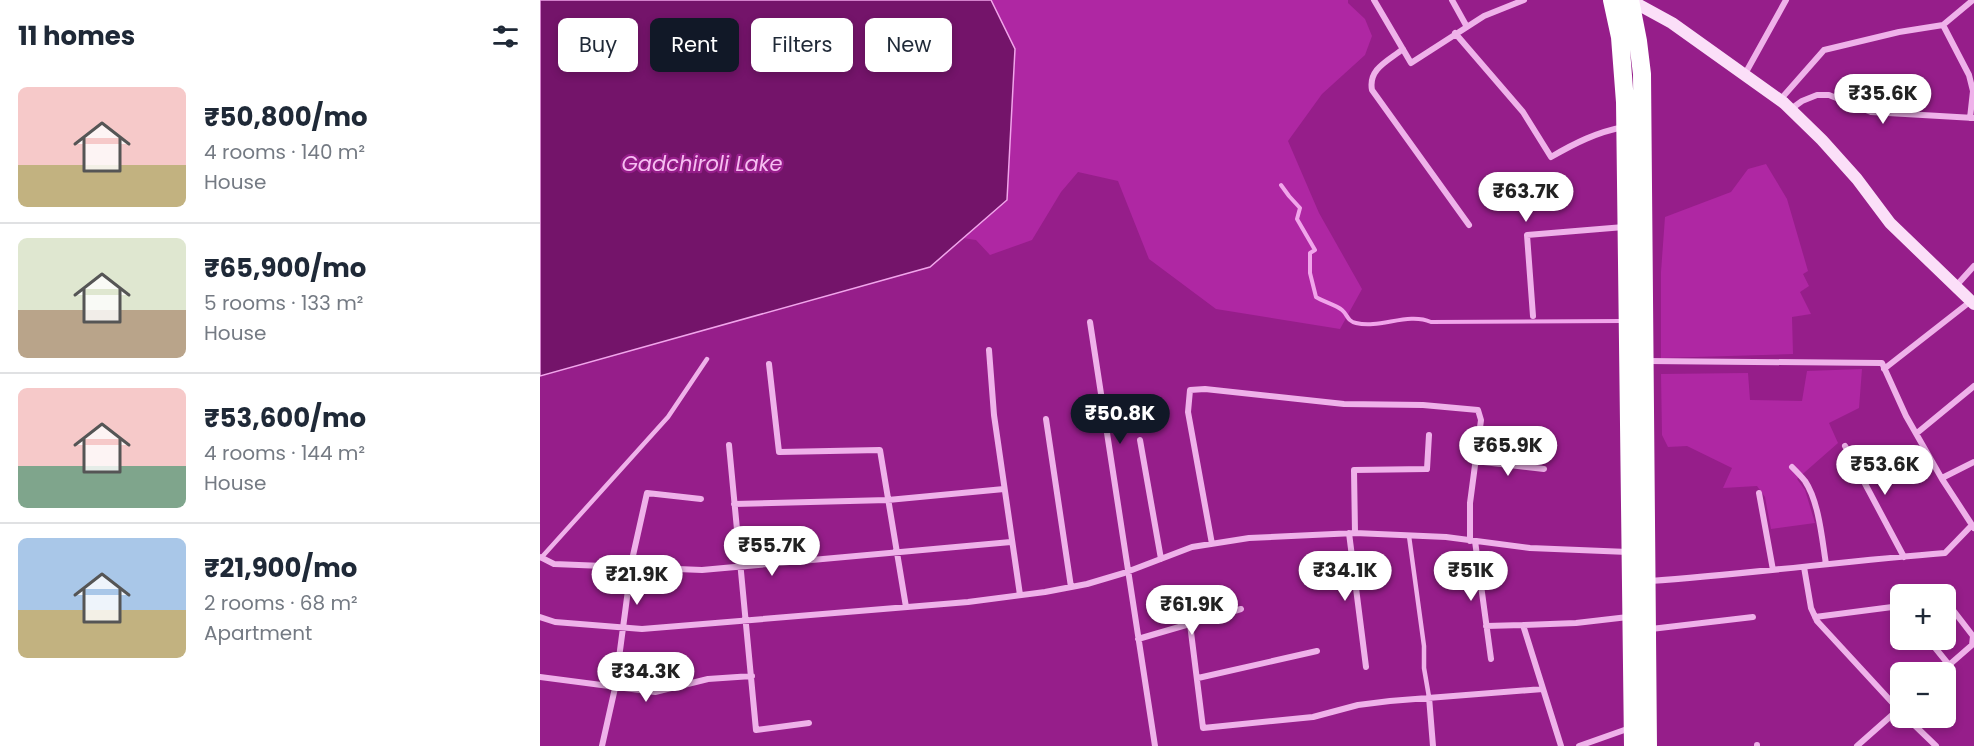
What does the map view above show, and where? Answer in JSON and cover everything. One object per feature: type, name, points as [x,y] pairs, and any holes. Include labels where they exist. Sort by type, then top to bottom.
[{"type":"highway","points":[[1612,0],[1620,37],[1626,127],[1633,746]]},
{"type":"highway","points":[[1630,0],[1642,74],[1648,746]]},
{"type":"street","points":[[1374,0],[1411,63],[1484,16],[1524,0]]},
{"type":"street","points":[[1452,0],[1467,27]]},
{"type":"street","points":[[1630,0],[1672,23],[1791,109],[1857,179],[1890,223],[1972,302],[1884,369]]},
{"type":"street","points":[[1745,74],[1786,0]]},
{"type":"street","points":[[1780,100],[1824,50],[1899,32],[1943,25],[1973,0]]},
{"type":"street","points":[[1791,109],[1802,100],[1817,95],[1829,95],[1871,112],[1972,117],[1973,91],[1970,75],[1943,25]]},
{"type":"street","points":[[1455,33],[1523,112],[1551,157],[1604,131],[1626,127]]},
{"type":"street","points":[[1403,49],[1373,72],[1370,82],[1372,90],[1469,225]]},
{"type":"street","points":[[1533,316],[1527,235],[1627,227]]},
{"type":"street","points":[[1955,287],[1974,266]]},
{"type":"street","points":[[1090,322],[1155,746]]},
{"type":"street","points":[[989,350],[994,415],[1020,595]]},
{"type":"street","points":[[1644,361],[1882,363],[1917,434],[1973,526],[1945,553],[1646,582]]},
{"type":"street","points":[[770,364],[779,452],[880,450],[895,553],[906,607]]},
{"type":"street","points":[[1917,434],[1974,387]]},
{"type":"street","points":[[1212,544],[1188,412],[1190,390],[1206,389],[1344,404],[1423,405],[1478,410],[1481,420],[1470,503],[1472,541],[1491,659]]},
{"type":"street","points":[[1046,419],[1071,587]]},
{"type":"street","points":[[1366,667],[1352,533],[1354,470],[1427,469],[1429,435]]},
{"type":"street","points":[[1140,440],[1161,559]]},
{"type":"street","points":[[729,446],[756,730],[809,723]]},
{"type":"street","points":[[1845,446],[1904,557]]},
{"type":"street","points":[[1475,461],[1544,469]]},
{"type":"street","points":[[1942,478],[1974,462]]},
{"type":"street","points":[[1792,466],[1805,481],[1812,495],[1820,524],[1826,564]]},
{"type":"street","points":[[734,504],[888,500],[1004,489]]},
{"type":"street","points":[[602,746],[615,688],[631,567],[647,493],[701,499]]},
{"type":"street","points":[[1760,493],[1773,570]]},
{"type":"street","points":[[540,617],[555,622],[642,629],[1020,595],[1071,587],[1127,572],[1192,547],[1249,538],[1352,533],[1472,541],[1530,548],[1631,552]]},
{"type":"street","points":[[541,557],[554,564],[702,570],[1011,542]]},
{"type":"street","points":[[1804,567],[1811,608],[1815,617],[1890,698]]},
{"type":"street","points":[[1815,617],[1890,607]]},
{"type":"street","points":[[1138,639],[1241,609]]},
{"type":"street","points":[[1953,662],[1973,645],[1973,636],[1956,614]]},
{"type":"street","points":[[1647,630],[1753,616]]},
{"type":"street","points":[[1486,626],[1576,623],[1632,617]]},
{"type":"street","points":[[1190,624],[1203,728],[1313,717],[1358,705],[1543,689]]},
{"type":"street","points":[[1523,625],[1561,746]]},
{"type":"street","points":[[1937,650],[1947,662]]},
{"type":"street","points":[[1198,678],[1317,651]]},
{"type":"street","points":[[540,677],[655,692],[708,679],[752,676]]},
{"type":"street","points":[[1429,698],[1433,746]]},
{"type":"street","points":[[1857,746],[1890,718]]},
{"type":"street","points":[[1580,746],[1633,727]]},
{"type":"street","points":[[1917,728],[1936,746]]},
{"type":"lane","points":[[541,557],[668,417],[707,359]]},
{"type":"lane","points":[[1409,536],[1429,698]]},
{"type":"shaded area","points":[[991,0],[1348,0],[1348,3],[1365,19],[1372,36],[1365,55],[1322,94],[1288,141],[1319,213],[1362,289],[1340,329],[1216,309],[1149,259],[1118,181],[1078,172],[1061,192],[1032,240],[990,255],[976,240],[963,238],[1007,200],[1015,49]]},
{"type":"shaded area","points":[[1766,164],[1787,199],[1808,271],[1803,274],[1809,286],[1800,292],[1811,314],[1792,317],[1793,354],[1661,358],[1661,272],[1665,217],[1731,192],[1748,169]]},
{"type":"shaded area","points":[[1862,369],[1859,408],[1829,423],[1838,443],[1797,479],[1805,490],[1815,523],[1771,529],[1765,497],[1757,486],[1723,488],[1732,468],[1687,446],[1668,447],[1662,435],[1661,374],[1748,373],[1750,400],[1802,401],[1807,371]]},
{"type":"water","name":"Gadchiroli Lake","points":[[540,0],[991,0],[1015,49],[1007,200],[930,267],[540,376]]},
{"type":"waterway","points":[[1281,185],[1300,208],[1297,219],[1315,250],[1310,253],[1310,273],[1316,297],[1339,308],[1353,322],[1375,324],[1413,319],[1431,322],[1622,321]]}]
